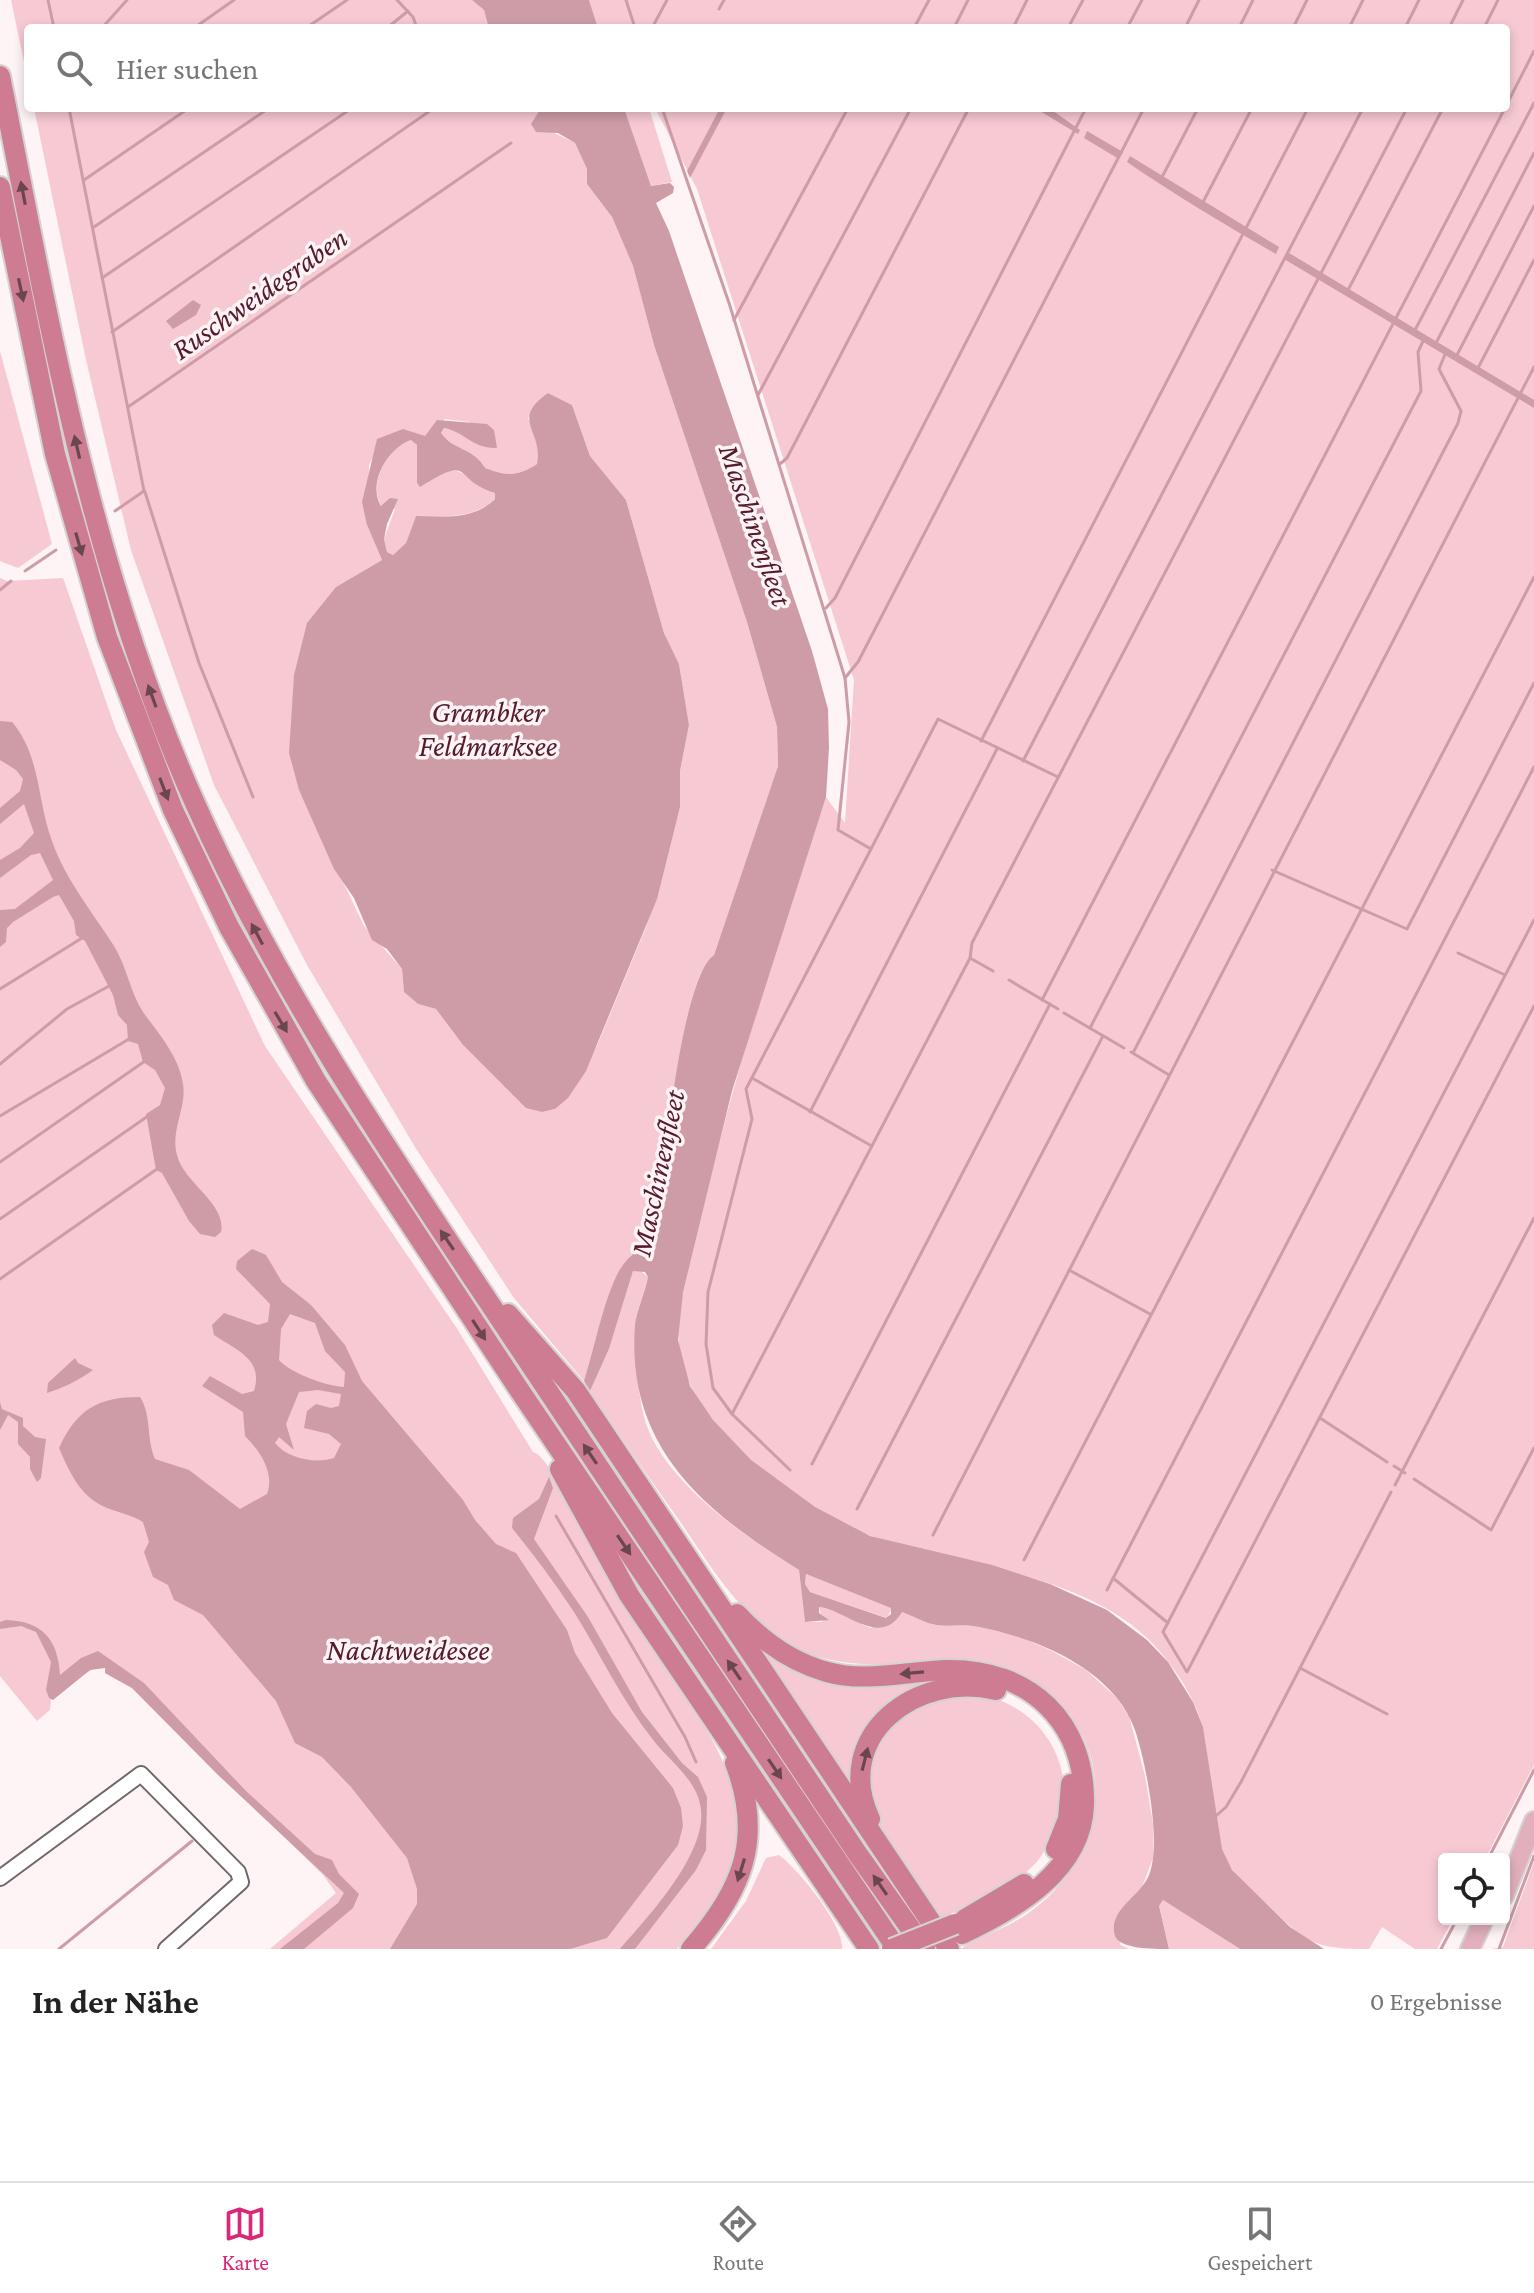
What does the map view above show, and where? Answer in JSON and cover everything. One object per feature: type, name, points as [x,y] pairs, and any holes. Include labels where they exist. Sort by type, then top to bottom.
[{"type":"highway","points":[[0,76],[77,450],[128,631],[199,813],[283,982],[340,1077],[857,1853],[925,1949],[1006,1913],[1032,1895],[1073,1848],[1084,1817],[1081,1762],[1066,1727],[1055,1712],[1025,1688],[991,1675],[949,1670],[852,1676],[805,1664],[754,1633],[697,1571]]},
{"type":"highway","points":[[0,187],[55,454],[107,637],[173,810],[229,927],[316,1081],[894,1949],[956,1936],[1043,1866],[1063,1835],[1071,1804],[1067,1761],[1052,1731],[1030,1707],[998,1690],[951,1685],[927,1691],[903,1704],[881,1724],[865,1754],[861,1787],[866,1812],[889,1859]]},
{"type":"highway","points":[[490,1304],[512,1316],[576,1391],[889,1859],[956,1936]]},
{"type":"highway","points":[[518,1388],[531,1419],[629,1595],[869,1949]]},
{"type":"highway","points":[[691,1949],[733,1893],[746,1851],[746,1802],[727,1741]]},
{"type":"main road","points":[[1510,1857],[1534,1808]]},
{"type":"main road","points":[[1510,1881],[1534,1821]]},
{"type":"main road","points":[[1470,1949],[1485,1925]]},
{"type":"main road","points":[[1484,1949],[1487,1925]]},
{"type":"street","points":[[0,1878],[141,1774],[238,1872],[241,1882],[166,1949]]},
{"type":"shaded area","points":[[11,0],[472,0],[484,10],[489,24],[24,24],[24,62]]},
{"type":"shaded area","points":[[589,0],[1534,0],[1534,1765],[1488,1853],[1438,1853],[1438,1925],[1450,1925],[1437,1949],[1415,1949],[1382,1927],[1369,1949],[1338,1948],[1316,1943],[1296,1931],[1233,1871],[1219,1840],[1200,1718],[1179,1677],[1146,1637],[1119,1616],[1057,1586],[877,1538],[816,1509],[760,1468],[734,1444],[694,1393],[683,1366],[678,1326],[688,1264],[730,1101],[775,948],[826,797],[845,823],[854,680],[697,189],[657,112],[1510,112],[1510,24],[597,24]]},
{"type":"shaded area","points":[[35,112],[540,112],[548,130],[575,143],[587,169],[587,184],[612,217],[633,266],[654,345],[747,622],[777,727],[778,766],[714,955],[704,967],[695,988],[681,1046],[664,1163],[643,1243],[633,1250],[584,1381],[514,1298],[415,1147],[307,965],[214,785],[131,550],[86,360]],"holes":[[[548,393],[572,405],[590,456],[626,500],[664,633],[679,664],[689,725],[680,771],[680,807],[646,927],[597,1046],[555,1109],[542,1112],[526,1107],[463,1045],[436,1009],[418,1004],[404,992],[402,969],[364,926],[299,790],[336,587],[382,560],[367,525],[369,465],[377,449],[425,436],[445,419],[470,422],[459,431],[444,428],[441,433],[475,456],[484,468],[505,474],[517,473],[537,464],[540,452],[528,418]]]},
{"type":"shaded area","points":[[625,112],[650,112],[672,182],[651,186]]},
{"type":"shaded area","points":[[0,351],[52,544],[18,568],[0,561]]},
{"type":"shaded area","points":[[411,440],[417,445],[417,482],[432,479],[446,469],[460,472],[496,493],[495,499],[486,506],[467,514],[416,516],[406,543],[393,555],[387,552],[384,539],[395,509],[382,507],[377,488],[388,458]]},
{"type":"shaded area","points":[[0,578],[7,581],[63,578],[116,730],[265,1046],[456,1327],[533,1452],[547,1465],[586,1538],[718,1750],[735,1802],[735,1845],[731,1864],[714,1900],[677,1949],[270,1949],[336,1893],[323,1875],[132,1688],[105,1673],[105,1668],[99,1666],[77,1678],[51,1699],[50,1710],[37,1721],[0,1676]]},
{"type":"shaded area","points":[[638,1269],[648,1277],[636,1318],[638,1383],[644,1417],[653,1441],[668,1463],[708,1505],[799,1570],[805,1622],[823,1622],[819,1607],[871,1628],[902,1612],[934,1625],[975,1626],[1016,1635],[1086,1670],[1116,1697],[1129,1716],[1145,1776],[1153,1824],[1153,1858],[1142,1887],[1124,1906],[1120,1945],[1129,1949],[960,1949],[1016,1921],[1041,1904],[1079,1857],[1087,1839],[1095,1800],[1094,1770],[1085,1741],[1064,1708],[1035,1683],[1003,1669],[970,1663],[866,1664],[831,1660],[796,1648],[777,1637],[744,1609],[717,1575],[590,1391],[609,1349],[633,1271]]},
{"type":"shaded area","points":[[806,1574],[892,1608],[887,1618],[810,1592],[805,1584]]},
{"type":"shaded area","points":[[742,1625],[790,1663],[961,1676],[894,1704],[858,1799]]},
{"type":"shaded area","points":[[954,1693],[986,1696],[1009,1705],[1041,1729],[1060,1763],[1063,1801],[1051,1838],[1035,1864],[1002,1889],[941,1918],[881,1830],[869,1804],[870,1754],[901,1713]]},
{"type":"shaded area","points":[[779,1855],[808,1885],[828,1913],[841,1939],[842,1949],[711,1949],[746,1901],[766,1858]]},
{"type":"shaded area","points":[[1534,1862],[1534,1949],[1491,1949],[1503,1947]]},
{"type":"shaded area","points":[[1163,1900],[1240,1949],[1169,1949],[1159,1906]]},
{"type":"water","points":[[472,0],[589,0],[597,24],[488,24],[484,10]]},
{"type":"water","name":"Maschinenfleet","points":[[538,112],[625,112],[651,186],[670,183],[674,187],[673,193],[656,203],[669,231],[812,651],[828,709],[826,797],[732,1091],[683,1292],[678,1340],[690,1386],[713,1420],[751,1460],[815,1507],[870,1536],[992,1565],[1050,1584],[1107,1610],[1147,1640],[1168,1662],[1193,1702],[1203,1727],[1222,1849],[1232,1870],[1290,1927],[1324,1949],[1240,1949],[1163,1900],[1159,1906],[1169,1949],[1138,1947],[1118,1940],[1114,1927],[1116,1918],[1145,1883],[1153,1861],[1154,1843],[1144,1762],[1125,1709],[1110,1690],[1071,1660],[1025,1639],[1001,1632],[974,1626],[936,1625],[902,1612],[893,1622],[883,1627],[873,1627],[819,1607],[819,1613],[829,1620],[805,1622],[799,1570],[764,1548],[703,1499],[678,1472],[658,1441],[643,1407],[636,1368],[635,1325],[648,1277],[645,1272],[633,1271],[609,1349],[590,1391],[584,1381],[613,1283],[648,1234],[663,1167],[678,1060],[690,1007],[705,966],[714,955],[778,766],[777,727],[747,622],[654,345],[633,266],[612,217],[587,184],[587,169],[575,143],[558,133],[536,132],[531,124]],"holes":[[[806,1574],[891,1608],[891,1614],[886,1618],[810,1592],[805,1584]]]},
{"type":"water","points":[[718,112],[725,112],[690,178],[687,171]]},
{"type":"water","points":[[1042,112],[1055,112],[1080,130],[1078,134]]},
{"type":"water","points":[[1087,131],[1123,152],[1119,159],[1084,138]]},
{"type":"water","points":[[1130,156],[1279,247],[1276,254],[1200,210],[1127,162]]},
{"type":"water","points":[[1289,253],[1534,400],[1534,408],[1284,259]]},
{"type":"water","points":[[193,300],[201,305],[196,315],[173,329],[166,321]]},
{"type":"water","name":"Grambker Feldmarksee","points":[[548,393],[572,405],[590,456],[626,500],[664,633],[679,664],[689,725],[680,771],[680,807],[657,899],[586,1071],[568,1098],[555,1109],[542,1112],[526,1108],[463,1045],[436,1009],[418,1004],[404,992],[402,969],[387,949],[372,940],[354,898],[334,869],[299,790],[289,753],[294,675],[307,623],[336,587],[382,560],[367,525],[362,502],[377,439],[403,429],[425,436],[437,420],[487,424],[494,430],[497,448],[482,446],[444,428],[441,433],[475,456],[485,468],[505,474],[517,473],[537,464],[538,453],[529,419],[537,402]],"holes":[[[411,440],[417,445],[417,483],[420,487],[456,470],[495,493],[495,499],[468,514],[416,516],[406,543],[393,555],[387,552],[384,539],[398,499],[390,498],[381,506],[377,497],[378,477],[395,450]]]},
{"type":"water","points":[[0,721],[12,722],[21,735],[33,764],[47,826],[58,855],[114,946],[143,1012],[177,1064],[184,1093],[175,1146],[181,1165],[218,1212],[221,1232],[215,1237],[200,1234],[189,1221],[162,1173],[156,1170],[146,1114],[160,1105],[165,1088],[155,1070],[143,1062],[138,1044],[128,1041],[127,1025],[118,1015],[113,995],[85,941],[76,935],[74,921],[59,895],[13,922],[7,928],[6,942],[0,947],[0,910],[15,909],[53,880],[40,853],[31,855],[0,878],[0,860],[20,848],[34,833],[24,804],[0,824],[0,808],[20,791],[23,779],[16,770],[0,760]]},
{"type":"water","name":"Nachtweidesee","points":[[252,1249],[266,1255],[282,1282],[311,1305],[345,1345],[362,1381],[463,1500],[475,1520],[496,1544],[516,1553],[567,1630],[575,1653],[612,1713],[673,1788],[681,1808],[683,1826],[678,1845],[607,1938],[570,1949],[390,1949],[417,1904],[417,1889],[407,1858],[351,1787],[322,1757],[295,1743],[276,1701],[203,1615],[174,1600],[168,1585],[153,1577],[144,1552],[149,1542],[143,1522],[90,1498],[72,1475],[59,1448],[73,1424],[90,1408],[101,1403],[140,1397],[155,1459],[189,1470],[240,1509],[267,1494],[268,1470],[261,1455],[245,1436],[243,1412],[202,1386],[210,1376],[242,1394],[254,1391],[256,1380],[252,1363],[214,1335],[212,1325],[224,1313],[258,1325],[268,1322],[270,1304],[236,1269],[237,1261]],"holes":[[[290,1314],[315,1323],[325,1351],[345,1372],[344,1387],[309,1378],[291,1370],[279,1360],[281,1329]],[[318,1390],[341,1394],[339,1406],[331,1408],[316,1404],[307,1411],[304,1428],[329,1434],[341,1444],[334,1458],[327,1460],[295,1456],[275,1443],[279,1437],[294,1450],[286,1424],[299,1392]]]},
{"type":"water","points":[[75,1358],[78,1363],[93,1370],[47,1393],[48,1383]]},
{"type":"water","points":[[0,1402],[2,1409],[23,1418],[23,1426],[35,1437],[46,1439],[41,1478],[37,1482],[30,1469],[30,1457],[18,1444],[18,1422],[8,1415],[0,1430]]},
{"type":"water","points":[[549,1477],[553,1488],[534,1539],[588,1617],[642,1712],[682,1763],[698,1777],[707,1797],[706,1850],[696,1870],[635,1949],[620,1949],[659,1903],[685,1865],[700,1828],[699,1799],[683,1772],[642,1726],[574,1612],[512,1528],[513,1518],[539,1499]]},
{"type":"water","points":[[6,1620],[29,1624],[46,1634],[56,1651],[60,1675],[81,1658],[98,1651],[144,1683],[246,1791],[315,1854],[332,1860],[339,1874],[359,1894],[353,1908],[304,1949],[280,1949],[338,1903],[344,1893],[217,1774],[132,1688],[105,1673],[105,1668],[90,1670],[53,1700],[49,1698],[46,1690],[51,1662],[36,1632],[21,1626],[0,1629],[0,1622]]},
{"type":"waterway","points":[[48,0],[53,24]]},
{"type":"waterway","points":[[106,24],[127,0]]},
{"type":"waterway","points":[[200,24],[234,0]]},
{"type":"waterway","points":[[312,24],[347,0]]},
{"type":"waterway","points":[[397,0],[416,24]]},
{"type":"waterway","points":[[626,0],[634,24]]},
{"type":"waterway","points":[[654,24],[667,0]]},
{"type":"waterway","points":[[719,9],[724,0]]},
{"type":"waterway","points":[[916,24],[929,0]]},
{"type":"waterway","points":[[956,24],[968,0]]},
{"type":"waterway","points":[[1015,24],[1027,0]]},
{"type":"waterway","points":[[1070,24],[1083,0]]},
{"type":"waterway","points":[[1129,24],[1142,0]]},
{"type":"waterway","points":[[1187,24],[1199,0]]},
{"type":"waterway","points":[[1241,24],[1253,0]]},
{"type":"waterway","points":[[1295,24],[1307,0]]},
{"type":"waterway","points":[[1351,24],[1363,0]]},
{"type":"waterway","points":[[1407,24],[1419,0]]},
{"type":"waterway","points":[[1451,24],[1463,0]]},
{"type":"waterway","points":[[1486,24],[1498,0]]},
{"type":"waterway","points":[[392,24],[408,11]]},
{"type":"waterway","points":[[1510,98],[1534,51]]},
{"type":"waterway","points":[[1414,332],[1534,103]]},
{"type":"waterway","points":[[70,112],[144,491],[115,511]]},
{"type":"waterway","points":[[84,180],[183,112]]},
{"type":"waterway","points":[[94,227],[263,112]]},
{"type":"waterway","points":[[102,278],[346,112]]},
{"type":"waterway","points":[[112,332],[428,112]]},
{"type":"waterway","points":[[663,112],[729,303],[845,678],[849,722],[838,830],[871,849],[746,1089],[752,1119],[708,1292],[706,1344],[713,1388],[732,1414],[790,1470]]},
{"type":"waterway","points":[[734,320],[846,112]]},
{"type":"waterway","points":[[758,395],[909,112]]},
{"type":"waterway","points":[[780,464],[787,458],[967,112]]},
{"type":"waterway","points":[[826,608],[835,598],[1084,112]]},
{"type":"waterway","points":[[845,678],[858,662],[1142,112]]},
{"type":"waterway","points":[[1161,179],[1196,112]]},
{"type":"waterway","points":[[1202,204],[1250,112]]},
{"type":"waterway","points":[[981,741],[1306,112]]},
{"type":"waterway","points":[[1023,761],[1361,112]]},
{"type":"waterway","points":[[732,1414],[970,958],[972,943],[1405,112]]},
{"type":"waterway","points":[[1347,292],[1441,112]]},
{"type":"waterway","points":[[1042,1000],[1503,112]]},
{"type":"waterway","name":"Ruschweidegraben","points":[[128,407],[511,143]]},
{"type":"waterway","points":[[1435,345],[1534,153]]},
{"type":"waterway","points":[[1457,355],[1534,206]]},
{"type":"waterway","points":[[1477,370],[1534,260]]},
{"type":"waterway","points":[[1090,1028],[1421,391],[1418,352],[1424,339]]},
{"type":"waterway","points":[[1133,1053],[1458,423],[1461,411],[1439,369],[1446,352]]},
{"type":"waterway","points":[[933,1535],[1534,367]]},
{"type":"waterway","points":[[145,492],[199,663],[253,797]]},
{"type":"waterway","name":"Ruschweidegraben","points":[[25,571],[56,550]]},
{"type":"waterway","points":[[1024,1560],[1534,577]]},
{"type":"waterway","name":"Ruschweidegraben","points":[[0,590],[11,581]]},
{"type":"waterway","points":[[1272,870],[1407,929],[1534,683]]},
{"type":"waterway","points":[[871,849],[938,719],[1058,777]]},
{"type":"waterway","points":[[810,1112],[997,749]]},
{"type":"waterway","points":[[1107,1590],[1534,767]]},
{"type":"waterway","points":[[1534,920],[1163,1632],[1187,1672],[1534,1006]]},
{"type":"waterway","points":[[0,989],[82,938]]},
{"type":"waterway","points":[[1458,953],[1505,975]]},
{"type":"waterway","points":[[970,958],[993,971]]},
{"type":"waterway","points":[[1009,980],[1058,1009]]},
{"type":"waterway","points":[[0,1064],[67,1009],[109,986]]},
{"type":"waterway","points":[[812,1464],[1050,1004]]},
{"type":"waterway","points":[[1064,1013],[1124,1048]]},
{"type":"waterway","points":[[857,1509],[1103,1036]]},
{"type":"waterway","points":[[0,1116],[129,1039]]},
{"type":"waterway","points":[[1131,1052],[1169,1075]]},
{"type":"waterway","points":[[0,1162],[145,1061]]},
{"type":"waterway","points":[[752,1078],[870,1145]]},
{"type":"waterway","points":[[0,1219],[148,1116]]},
{"type":"waterway","points":[[0,1279],[157,1169]]},
{"type":"waterway","points":[[1395,1485],[1534,1218]]},
{"type":"waterway","points":[[1069,1270],[1150,1314]]},
{"type":"waterway","points":[[1320,1418],[1387,1462]]},
{"type":"waterway","points":[[1414,1479],[1491,1530],[1534,1448]]},
{"type":"waterway","points":[[1394,1466],[1405,1473]]},
{"type":"waterway","points":[[1216,1816],[1226,1807],[1241,1782],[1391,1492]]},
{"type":"waterway","points":[[556,1516],[685,1737],[696,1762]]},
{"type":"waterway","points":[[1113,1578],[1168,1623]]},
{"type":"waterway","points":[[1300,1668],[1387,1714]]},
{"type":"waterway","points":[[1491,1853],[1534,1770]]},
{"type":"waterway","points":[[59,1949],[192,1841]]},
{"type":"waterway","points":[[1499,1949],[1534,1856]]},
{"type":"waterway","points":[[1441,1949],[1454,1925]]}]
